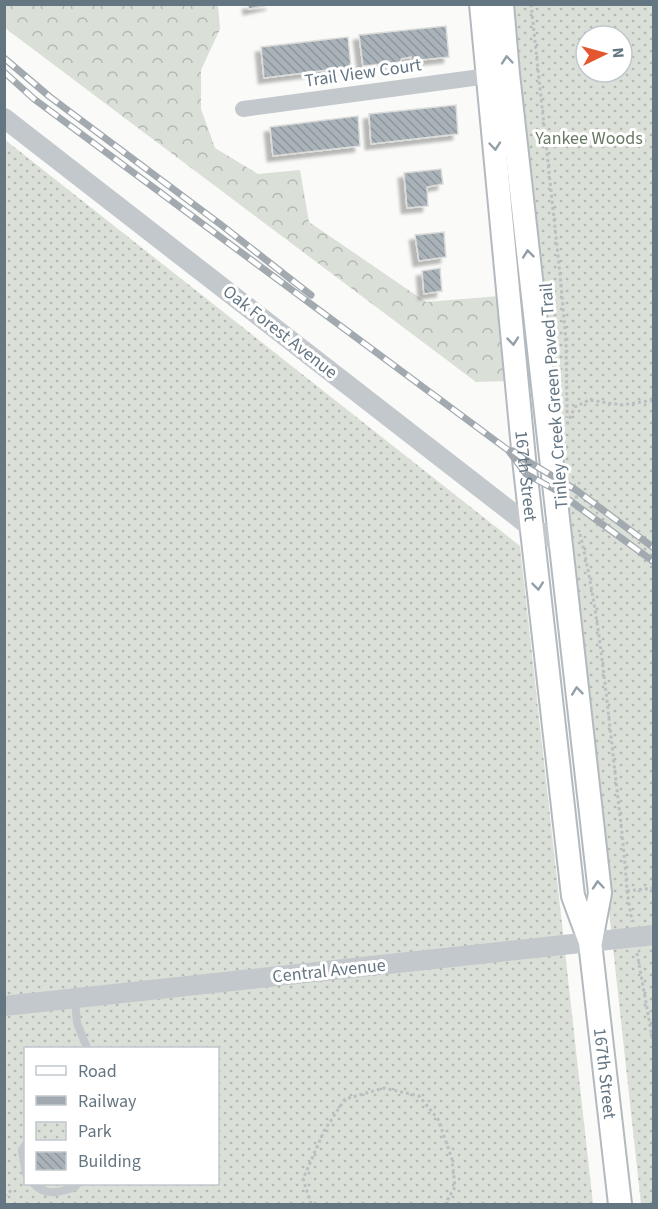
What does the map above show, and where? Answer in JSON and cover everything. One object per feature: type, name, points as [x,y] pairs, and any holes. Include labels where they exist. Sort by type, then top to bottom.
[{"type":"main road","name":"167th Street","points":[[481,4],[532,528],[573,896],[590,942],[620,1204]]},
{"type":"main road","name":"167th Street","points":[[502,4],[509,86],[569,536],[600,893],[590,942]]},
{"type":"street","name":"Trail View Court","points":[[243,109],[488,76]]},
{"type":"street","name":"Oak Forest Avenue","points":[[4,118],[532,528],[569,536]]},
{"type":"street","name":"Central Avenue","points":[[4,1006],[654,935]]},
{"type":"lane","points":[[75,999],[77,1023],[87,1047]]},
{"type":"lane","points":[[24,1147],[22,1150],[24,1162]]},
{"type":"lane","points":[[35,1185],[53,1193],[76,1185]]},
{"type":"path","name":"Tinley Creek Green Paved Trail","points":[[531,4],[566,342],[568,434]]},
{"type":"path","points":[[567,424],[575,407],[589,400],[622,405],[654,400]]},
{"type":"path","name":"Tinley Creek Green Paved Trail","points":[[573,482],[578,506],[576,517]]},
{"type":"path","name":"Tinley Creek Green Paved Trail","points":[[569,536],[584,553],[602,660],[627,891],[654,888]]},
{"type":"path","points":[[639,968],[654,1047]]},
{"type":"path","points":[[311,1204],[303,1179],[324,1131],[345,1099],[384,1088],[419,1096],[438,1119],[452,1159],[456,1187],[445,1204]]},
{"type":"path","points":[[4,1196],[12,1190]]},
{"type":"green space","points":[[4,5],[218,5],[220,29],[201,70],[201,109],[215,148],[258,174],[300,170],[309,222],[426,302],[500,296],[507,381],[476,382],[5,28]]},
{"type":"green space","name":"Yankee Woods","points":[[510,5],[653,5],[653,1204],[641,1204]]},
{"type":"green space","points":[[4,139],[520,546],[593,1204],[5,1204]]},
{"type":"building","points":[[248,4],[272,4],[249,9]]},
{"type":"building","points":[[446,26],[449,57],[411,61],[411,57],[401,59],[401,62],[363,66],[359,35]]},
{"type":"building","points":[[348,37],[351,67],[264,78],[261,47]]},
{"type":"building","points":[[456,105],[458,134],[371,144],[369,114]]},
{"type":"building","points":[[358,116],[360,146],[273,156],[270,127]]},
{"type":"building","points":[[441,169],[443,184],[427,187],[428,206],[407,208],[404,173]]},
{"type":"building","points":[[444,232],[446,257],[419,261],[415,235]]},
{"type":"building","points":[[440,268],[442,291],[424,294],[422,271]]},
{"type":"railway","points":[[4,58],[50,97],[311,295]]},
{"type":"railway","points":[[4,72],[34,99],[508,450],[526,474],[554,489],[654,562]]},
{"type":"railway","points":[[513,451],[576,490],[654,548]]}]
